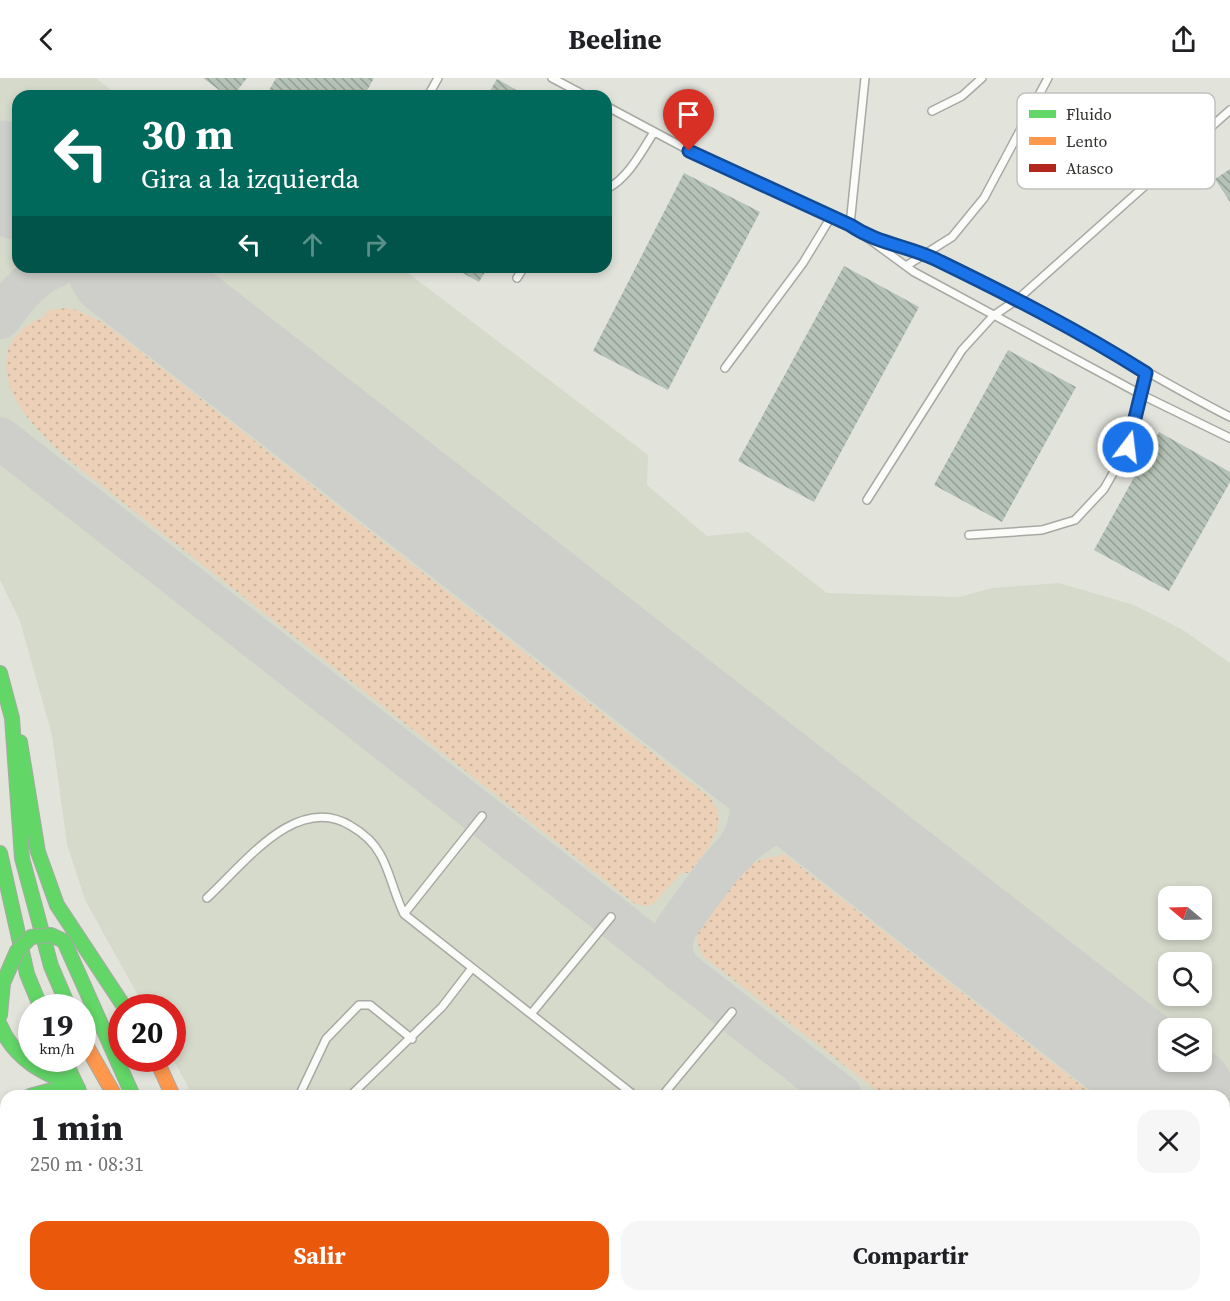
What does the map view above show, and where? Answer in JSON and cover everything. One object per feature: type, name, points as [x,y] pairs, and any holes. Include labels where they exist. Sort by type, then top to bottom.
[{"type":"main road","points":[[0,673],[24,753],[38,852],[57,905],[116,994]]},
{"type":"main road","points":[[12,718],[22,858],[51,966],[63,994]]},
{"type":"main road","points":[[0,853],[27,974],[35,994]]},
{"type":"main road","points":[[0,1015],[3,983],[15,950],[23,942],[39,936],[57,937],[64,941],[130,1090]]},
{"type":"main road","points":[[0,1024],[5,1041],[15,1055],[72,1090]]},
{"type":"main road","points":[[96,1063],[112,1090]]},
{"type":"main road","points":[[69,1072],[76,1090]]},
{"type":"main road","points":[[162,1072],[170,1090]]},
{"type":"lane","points":[[552,78],[575,90]]},
{"type":"lane","points":[[850,225],[864,78]]},
{"type":"lane","points":[[932,111],[962,96],[982,78]]},
{"type":"lane","points":[[1040,93],[1048,78]]},
{"type":"lane","points":[[612,109],[707,160],[850,225],[906,266],[993,316],[1142,395],[1230,438]]},
{"type":"lane","points":[[1215,123],[1230,110]]},
{"type":"lane","points":[[612,187],[631,166],[654,132]]},
{"type":"lane","points":[[906,266],[952,237],[984,198],[1017,136]]},
{"type":"lane","points":[[867,500],[962,350],[993,316],[1018,299],[1141,189]]},
{"type":"lane","points":[[725,368],[803,263],[831,217]]},
{"type":"lane","points":[[868,238],[923,254],[1018,299],[1146,373],[1230,417]]},
{"type":"lane","points":[[517,278],[520,273]]},
{"type":"lane","points":[[969,535],[1042,530],[1075,520],[1104,489],[1128,447],[1146,373]]},
{"type":"lane","points":[[207,897],[280,830],[306,817],[322,815],[343,821],[367,836],[381,854],[393,892],[404,914],[627,1090]]},
{"type":"lane","points":[[404,914],[482,816]]},
{"type":"lane","points":[[531,1014],[611,917]]},
{"type":"lane","points":[[357,1090],[412,1039],[472,968]]},
{"type":"lane","points":[[302,1090],[326,1039],[359,1005],[370,1005],[412,1039]]},
{"type":"lane","points":[[667,1090],[732,1012]]},
{"type":"shaded area","points":[[0,78],[96,78],[111,90],[12,90],[12,273],[408,273],[648,455],[647,485],[707,536],[748,532],[827,593],[959,597],[992,588],[1059,583],[1134,605],[1183,630],[1230,663],[1230,1090],[188,1090],[180,1072],[186,1072],[186,994],[137,994],[85,900],[67,844],[52,735],[20,621],[0,580]]},
{"type":"shaded area","points":[[65,308],[77,310],[104,323],[708,796],[715,806],[718,826],[709,846],[689,873],[681,873],[655,902],[648,906],[635,904],[65,457],[32,424],[23,411],[9,384],[6,369],[7,353],[17,334],[46,316],[46,311]]},
{"type":"shaded area","points":[[783,853],[1087,1090],[876,1090],[704,957],[699,948],[698,934],[703,920],[735,879],[755,862],[779,857]]},
{"type":"building","points":[[203,78],[247,78],[238,90],[219,90]]},
{"type":"building","points":[[276,78],[374,78],[367,90],[269,90]]},
{"type":"building","points":[[497,79],[516,90],[491,90]]},
{"type":"building","points":[[1230,169],[1230,202],[1215,179]]},
{"type":"building","points":[[684,173],[760,212],[668,390],[593,351]]},
{"type":"building","points":[[844,266],[919,307],[814,502],[738,461]]},
{"type":"building","points":[[463,273],[484,273],[479,282]]},
{"type":"building","points":[[1008,350],[1076,387],[1002,522],[934,485]]},
{"type":"building","points":[[1159,432],[1230,472],[1230,482],[1169,591],[1094,550]]},
{"type":"taxiway","points":[[0,318],[18,295],[43,273]]},
{"type":"taxiway","points":[[0,438],[833,1090]]},
{"type":"taxiway","points":[[730,742],[744,770],[751,797],[749,824],[735,853]]},
{"type":"taxiway","points":[[681,972],[672,951],[672,940],[676,928],[723,865],[751,837],[767,827],[792,819],[806,819],[839,828]]},
{"type":"runway","points":[[0,173],[12,182]]},
{"type":"runway","points":[[128,273],[1175,1090]]},
{"type":"traffic: fast","points":[[0,673],[12,718],[22,858],[51,966],[63,994]]},
{"type":"traffic: fast","points":[[20,742],[38,852],[57,905],[116,994]]},
{"type":"traffic: fast","points":[[0,853],[27,974],[35,994]]},
{"type":"traffic: fast","points":[[3,983],[17,951],[31,937],[51,935],[64,941],[130,1090]]},
{"type":"traffic: fast","points":[[0,1015],[3,983]]},
{"type":"traffic: fast","points":[[0,1025],[6,1037],[22,1057],[42,1071],[78,1088]]},
{"type":"traffic: fast","points":[[70,1072],[79,1090]]},
{"type":"traffic: slow","points":[[96,1063],[112,1090]]},
{"type":"traffic: slow","points":[[162,1072],[170,1090]]},
{"type":"route","points":[[689,151],[850,225],[868,238],[923,254],[1018,299],[1146,373],[1128,447]]}]
